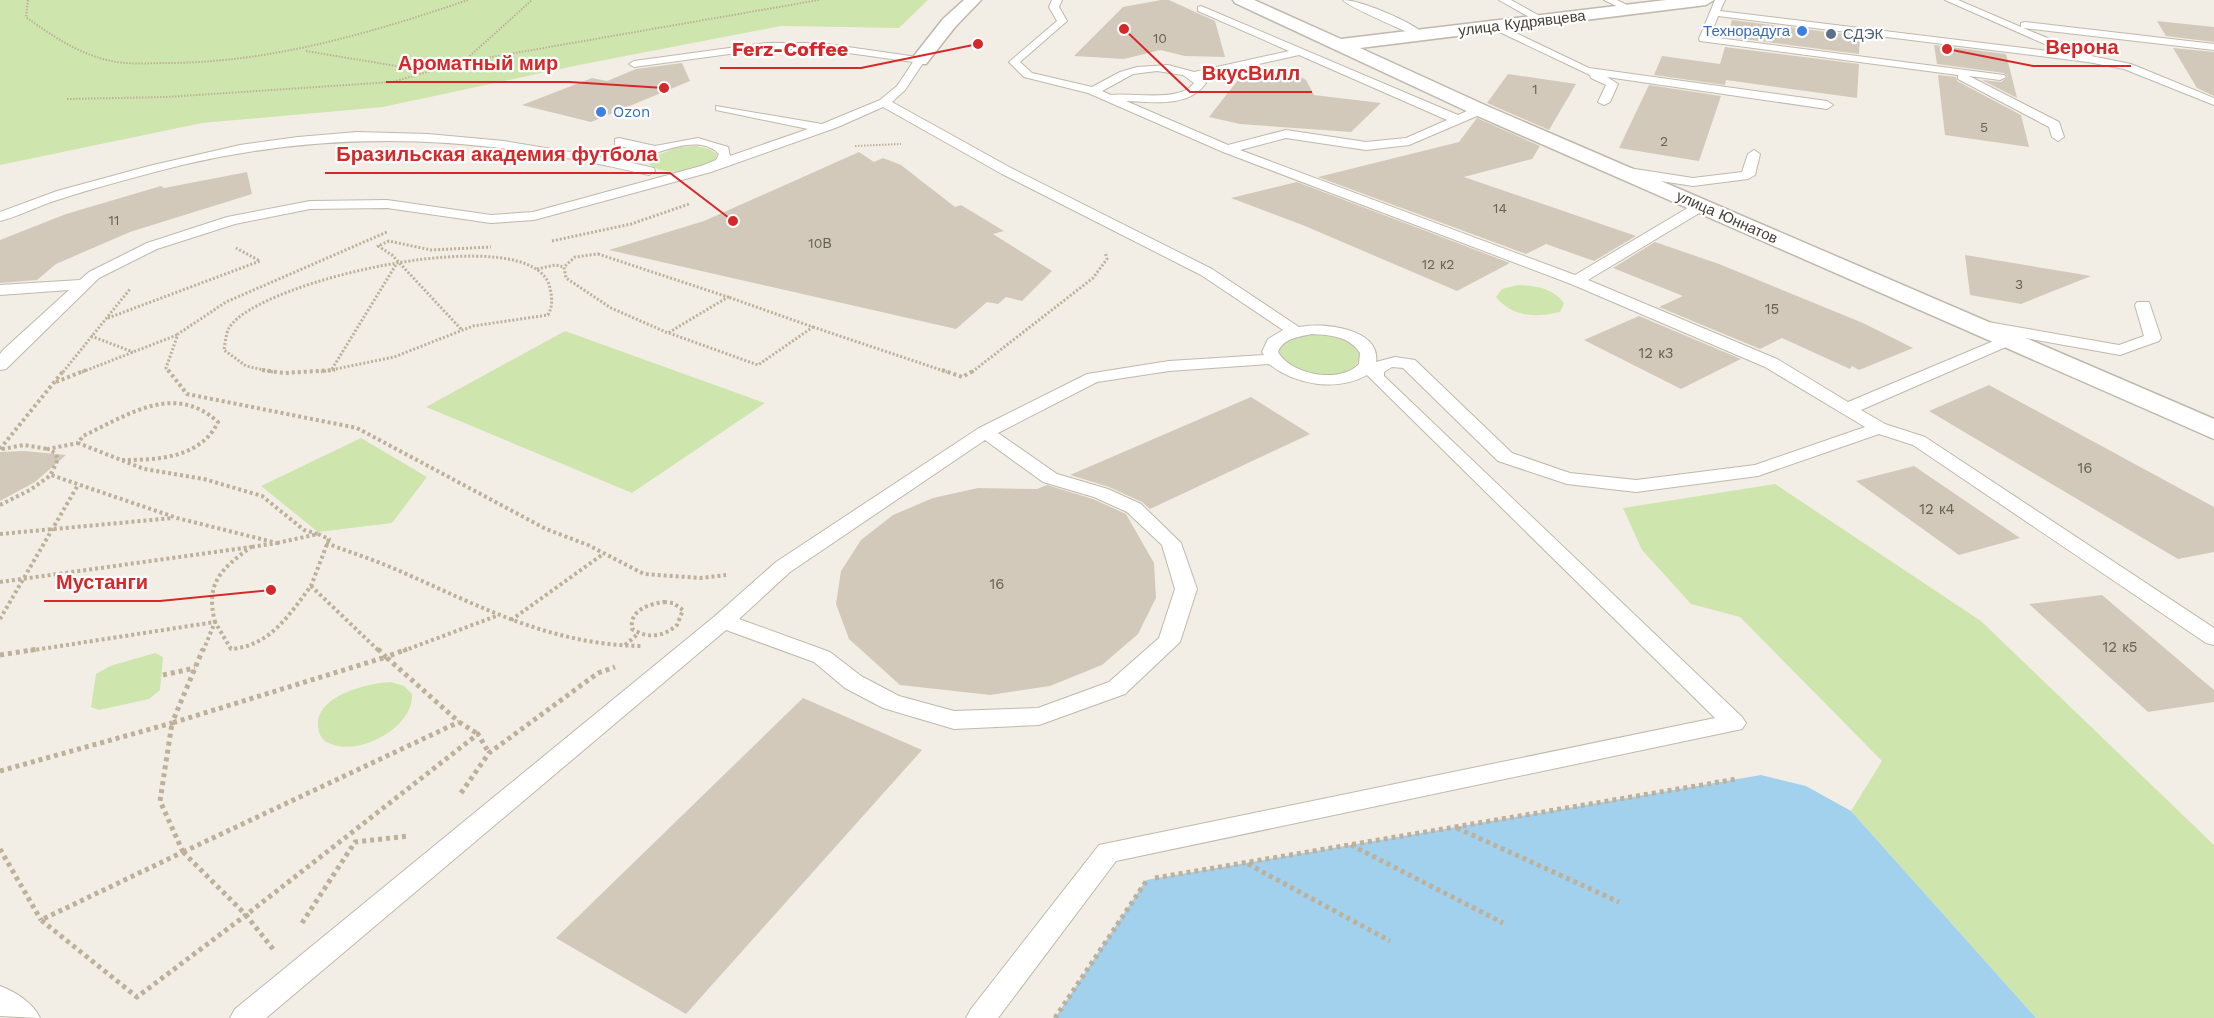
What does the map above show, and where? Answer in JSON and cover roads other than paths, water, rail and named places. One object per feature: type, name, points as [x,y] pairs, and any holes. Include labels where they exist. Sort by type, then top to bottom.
[{"type":"street","points":[[920,60],[949,23],[973,0]]},
{"type":"street","name":"улица Юннатов","points":[[1241,0],[1480,110],[2214,430]]},
{"type":"street","name":"улица Кудрявцева","points":[[1338,45],[1630,9],[1710,7]]},
{"type":"lane","points":[[1057,0],[1054,7],[1062,21],[1055,31],[1025,49],[1014,62],[1028,75],[1092,91],[1227,149],[1576,281],[1771,363],[1879,428],[1919,441],[2214,638]]},
{"type":"lane","points":[[1348,0],[1351,4],[1394,20],[1421,35]]},
{"type":"lane","points":[[1504,0],[1542,20]]},
{"type":"lane","points":[[1609,0],[1630,9]]},
{"type":"lane","points":[[1720,0],[1710,7],[1704,39],[2000,77]]},
{"type":"lane","points":[[1950,0],[2088,59]]},
{"type":"lane","points":[[1710,7],[2127,66],[2211,100]]},
{"type":"lane","points":[[1201,9],[1458,120]]},
{"type":"lane","points":[[2001,22],[2214,47]]},
{"type":"lane","points":[[1494,26],[1612,84],[1604,102]]},
{"type":"lane","points":[[634,64],[765,46],[820,46],[920,60]]},
{"type":"lane","points":[[1092,91],[1109,86],[1125,74],[1143,69],[1167,69],[1193,75],[1298,52]]},
{"type":"lane","points":[[856,68],[865,60],[888,65],[902,59]]},
{"type":"lane","points":[[0,365],[94,275],[152,246],[232,220],[310,205],[387,204],[491,219],[534,216],[706,169],[822,128],[884,102],[901,88],[920,60]]},
{"type":"lane","points":[[1950,70],[2055,125],[2058,137]]},
{"type":"lane","points":[[1586,71],[1827,105]]},
{"type":"lane","points":[[1110,99],[1130,96],[1164,98],[1185,95],[1199,87],[1198,79],[1193,75]]},
{"type":"lane","points":[[884,102],[954,144],[1142,238],[1256,300],[1294,331]]},
{"type":"lane","points":[[720,108],[822,128]]},
{"type":"lane","points":[[1227,149],[1286,134],[1366,146],[1409,141],[1480,110]]},
{"type":"lane","points":[[0,216],[37,200],[166,165],[253,147],[356,136],[446,139],[605,162],[683,176]]},
{"type":"lane","points":[[619,142],[655,150]]},
{"type":"lane","points":[[605,162],[629,159],[655,150],[692,142],[719,146],[725,154],[721,162],[706,169]]},
{"type":"lane","points":[[649,171],[642,165],[643,159],[655,150]]},
{"type":"lane","points":[[1619,170],[1693,182],[1748,175],[1754,154]]},
{"type":"lane","points":[[1576,281],[1701,206]]},
{"type":"lane","points":[[0,290],[84,284]]},
{"type":"lane","points":[[1971,324],[2120,350],[2153,338],[2143,305]]},
{"type":"lane","points":[[1368,371],[1370,353],[1362,343],[1331,330],[1294,331],[1280,337],[1272,345],[1270,355],[1276,365],[1290,373],[1309,379],[1338,379],[1368,371],[1382,364],[1396,361],[1409,364],[1505,457],[1567,478],[1636,486],[1758,470],[1879,428]]},
{"type":"lane","points":[[1847,409],[2009,340]]},
{"type":"lane","points":[[245,1018],[723,621],[783,567],[985,432],[1093,378],[1169,366],[1273,359]]},
{"type":"lane","points":[[981,1018],[1108,852],[1734,723],[1368,371]]},
{"type":"lane","points":[[723,621],[822,657],[853,682],[891,702],[954,720],[1039,717],[1117,688],[1169,642],[1186,589],[1171,543],[1134,508],[1101,493],[1050,478],[985,432]]},
{"type":"lane","points":[[0,999],[25,1018]]},
{"type":"water","points":[[1761,775],[1806,786],[1851,811],[2036,1018],[1055,1018],[1146,880]]},
{"type":"place","name":"ВкусВилл","points":[[1124,29]]},
{"type":"place","name":"Технорадуга","points":[[1802,31]]},
{"type":"place","name":"СДЭК","points":[[1831,34]]},
{"type":"place","name":"Ferz-Coffee","points":[[978,44]]},
{"type":"place","name":"Верона","points":[[1947,49]]},
{"type":"place","name":"Ароматный мир","points":[[664,88]]},
{"type":"place","name":"Ozon","points":[[601,112]]},
{"type":"place","name":"Бразильская академия футбола","points":[[733,221]]},
{"type":"place","name":"Мустанги","points":[[271,590]]}]
